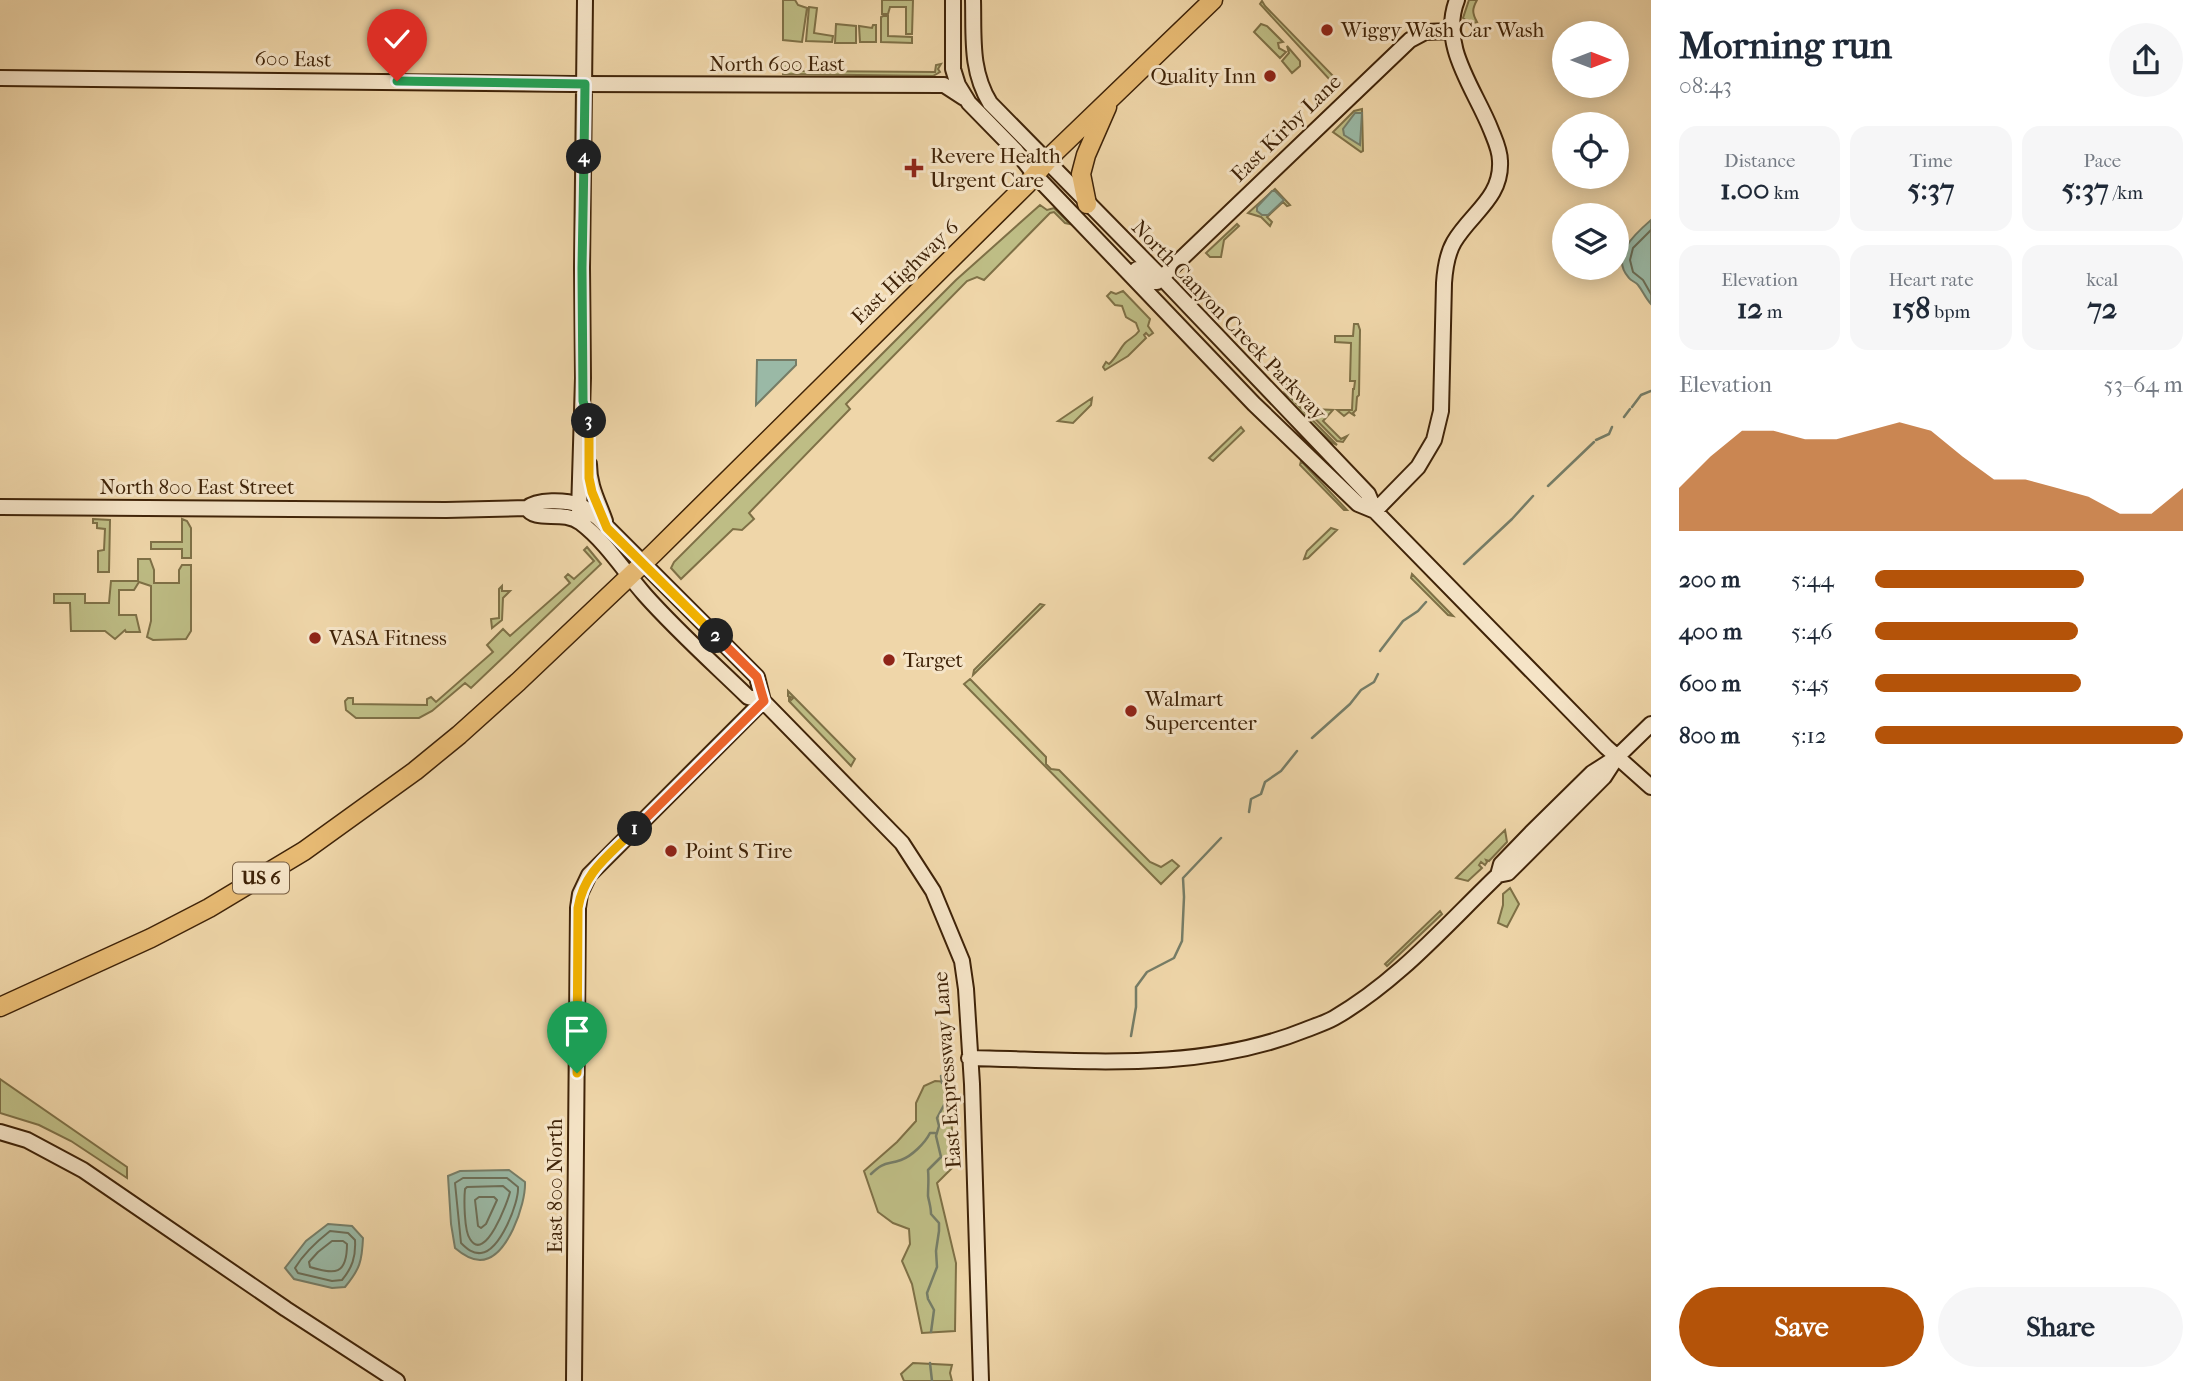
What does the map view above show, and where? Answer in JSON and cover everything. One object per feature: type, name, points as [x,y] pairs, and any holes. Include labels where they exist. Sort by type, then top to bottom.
[{"type":"highway","name":"East Highway 6","points":[[637,570],[1213,0]]},
{"type":"highway","points":[[1087,204],[1081,174],[1086,155],[1110,100]]},
{"type":"highway","name":"US 6","points":[[0,1007],[151,938],[240,890],[363,811],[459,735],[637,570]]},
{"type":"street","points":[[585,0],[580,505],[581,520],[586,527]]},
{"type":"street","points":[[953,0],[953,69],[965,99]]},
{"type":"street","name":"North Canyon Creek Parkway","points":[[973,0],[975,64],[981,89],[998,114],[1161,277],[1368,494],[1375,511],[1617,757],[1651,787]]},
{"type":"street","points":[[1375,511],[1418,467],[1434,440],[1441,411],[1446,262],[1453,243],[1487,203],[1499,180],[1499,150],[1456,54],[1451,31],[1457,0]]},
{"type":"street","name":"East Kirby Lane","points":[[1161,277],[1410,40],[1425,32],[1451,31]]},
{"type":"street","points":[[953,69],[944,85],[965,99]]},
{"type":"street","name":"600 East","points":[[0,78],[585,84]]},
{"type":"street","name":"North 600 East","points":[[585,84],[944,85]]},
{"type":"street","name":"North Canyon Creek Parkway","points":[[965,99],[1254,404],[1358,505],[1375,511]]},
{"type":"street","points":[[1108,251],[1122,254],[1150,282],[1157,282],[1161,277]]},
{"type":"street","points":[[1176,323],[1186,321],[1216,347],[1229,349]]},
{"type":"street","points":[[583,401],[590,424],[589,478],[607,528]]},
{"type":"street","points":[[558,503],[567,497],[573,488],[581,457]]},
{"type":"street","points":[[567,515],[580,505],[589,478]]},
{"type":"street","points":[[580,505],[536,503],[527,509],[535,515],[567,515],[586,527]]},
{"type":"street","name":"East Expressway Lane","points":[[580,505],[607,528],[663,613],[748,697],[764,701]]},
{"type":"street","name":"North 800 East Street","points":[[0,507],[527,509]]},
{"type":"street","name":"East Expressway Lane","points":[[586,527],[757,677],[764,701],[892,831],[921,870],[944,914],[962,961],[966,989],[973,1097],[981,1381]]},
{"type":"street","name":"East 800 North","points":[[575,1381],[580,894],[589,875],[764,701]]},
{"type":"street","points":[[970,1058],[1115,1061],[1225,1054],[1282,1039],[1333,1018],[1380,986],[1412,959],[1498,875],[1508,873],[1604,777],[1617,757],[1651,724]]},
{"type":"street","points":[[0,1132],[35,1144],[83,1170],[286,1309],[397,1381]]},
{"type":"shaded area","points":[[783,0],[795,0],[798,5],[807,8],[802,42],[783,40]]},
{"type":"shaded area","points":[[882,0],[913,0],[912,34],[906,34],[906,7],[890,7],[888,14],[882,14]]},
{"type":"shaded area","points":[[1469,0],[1477,0],[1473,11],[1477,22],[1468,24],[1463,18]]},
{"type":"shaded area","points":[[1262,1],[1338,81],[1338,85],[1328,92],[1336,81],[1333,78],[1330,80],[1260,4]]},
{"type":"shaded area","points":[[809,7],[817,8],[814,33],[833,36],[832,42],[806,41]]},
{"type":"shaded area","points":[[883,16],[888,16],[888,36],[912,37],[912,43],[881,42]]},
{"type":"shaded area","points":[[836,24],[856,26],[856,43],[835,43]]},
{"type":"shaded area","points":[[1261,24],[1267,26],[1283,42],[1278,43],[1279,48],[1286,52],[1280,58],[1254,32]]},
{"type":"shaded area","points":[[876,25],[876,42],[860,42],[859,26],[872,28]]},
{"type":"shaded area","points":[[1287,46],[1300,61],[1300,66],[1292,73],[1282,61],[1289,53]]},
{"type":"shaded area","points":[[783,61],[799,62],[800,71],[935,72],[936,65],[941,64],[938,69],[940,72],[933,76],[783,74]]},
{"type":"shaded area","points":[[1362,109],[1361,152],[1333,132],[1354,111]]},
{"type":"shaded area","points":[[1275,189],[1290,205],[1287,206],[1283,202],[1267,217],[1272,222],[1270,226],[1261,217],[1248,213]]},
{"type":"shaded area","points":[[1040,205],[1047,210],[1054,208],[1070,224],[1065,223],[1054,212],[1050,213],[984,280],[977,277],[967,281],[846,404],[850,409],[749,513],[754,519],[742,530],[733,529],[681,579],[671,568],[674,562],[956,280]]},
{"type":"shaded area","points":[[1237,224],[1239,226],[1224,240],[1221,257],[1210,257],[1206,253]]},
{"type":"shaded area","points":[[1123,291],[1150,319],[1148,326],[1153,333],[1149,336],[1146,333],[1146,338],[1128,356],[1105,370],[1103,367],[1106,362],[1109,364],[1125,343],[1139,331],[1136,323],[1126,317],[1122,306],[1115,305],[1107,296],[1111,292],[1116,294]]},
{"type":"shaded area","points":[[1354,324],[1358,324],[1360,330],[1359,395],[1353,413],[1355,416],[1349,412],[1344,416],[1337,410],[1352,410],[1355,381],[1350,381],[1351,343],[1335,342],[1335,336],[1353,336]]},
{"type":"shaded area","points":[[1290,380],[1286,387],[1302,402],[1312,403],[1312,409],[1333,410],[1323,421],[1341,439],[1347,436],[1343,442],[1337,441],[1287,390],[1284,386]]},
{"type":"shaded area","points":[[1284,391],[1337,445],[1298,411]]},
{"type":"shaded area","points":[[1092,398],[1091,405],[1073,423],[1058,421]]},
{"type":"shaded area","points":[[1241,427],[1244,431],[1213,461],[1209,458]]},
{"type":"shaded area","points":[[1301,461],[1347,510],[1300,465]]},
{"type":"shaded area","points":[[93,519],[110,520],[109,572],[98,572],[98,551],[104,550],[105,529],[97,528]]},
{"type":"shaded area","points":[[182,519],[187,521],[191,528],[191,558],[182,558],[182,549],[151,549],[151,542],[182,542]]},
{"type":"shaded area","points":[[1331,528],[1337,530],[1304,559],[1307,551]]},
{"type":"shaded area","points":[[587,547],[601,564],[471,688],[465,683],[432,711],[419,718],[356,718],[346,710],[345,701],[348,698],[353,698],[353,704],[427,705],[427,699],[431,697],[436,702],[493,652],[487,645],[503,629],[510,636],[570,583],[565,577],[568,574],[574,579],[594,561],[584,550]]},
{"type":"shaded area","points":[[138,559],[150,559],[154,570],[154,583],[179,583],[179,570],[182,565],[191,565],[191,631],[186,639],[153,640],[147,637],[151,621],[151,586],[139,582],[134,590],[119,590],[119,615],[136,615],[140,632],[125,630],[115,639],[105,631],[71,631],[70,603],[54,603],[54,594],[85,594],[85,603],[109,603],[111,581],[138,581]]},
{"type":"shaded area","points":[[1412,574],[1453,616],[1448,615],[1411,578]]},
{"type":"shaded area","points":[[502,586],[502,591],[510,591],[503,598],[502,620],[492,628],[491,619],[499,618],[499,589]]},
{"type":"shaded area","points":[[1040,604],[1044,605],[973,675],[974,670]]},
{"type":"shaded area","points":[[970,679],[1046,757],[1046,764],[1051,769],[1059,770],[1150,862],[1161,867],[1172,860],[1179,866],[1161,884],[964,684]]},
{"type":"shaded area","points":[[788,691],[855,759],[851,766],[789,701],[789,698],[793,698],[788,696]]},
{"type":"shaded area","points":[[1505,830],[1507,842],[1489,861],[1486,860],[1485,865],[1481,862],[1479,865],[1482,868],[1468,881],[1456,878]]},
{"type":"shaded area","points":[[1510,888],[1519,904],[1507,927],[1498,923],[1503,894]]},
{"type":"shaded area","points":[[1440,911],[1442,914],[1387,966],[1385,964]]},
{"type":"shaded area","points":[[0,1079],[127,1167],[127,1178],[71,1141],[39,1125],[0,1113]]},
{"type":"shaded area","points":[[935,1081],[948,1082],[955,1165],[937,1183],[956,1263],[955,1331],[922,1333],[912,1284],[902,1261],[910,1244],[909,1229],[893,1223],[878,1212],[864,1171],[916,1121],[916,1103],[924,1086]]},
{"type":"shaded area","points":[[913,1363],[952,1365],[952,1381],[904,1381],[901,1374]]},
{"type":"water","points":[[1355,113],[1362,113],[1360,145],[1344,135],[1343,129]]},
{"type":"water","points":[[1272,191],[1284,200],[1268,215],[1262,215],[1257,211],[1257,207]]},
{"type":"water","points":[[1651,220],[1651,304],[1637,284],[1629,278],[1629,243]]},
{"type":"water","points":[[757,360],[796,360],[796,365],[756,405]]},
{"type":"water","points":[[509,1170],[525,1182],[522,1203],[513,1229],[499,1251],[490,1258],[470,1258],[455,1248],[448,1176],[460,1171]]},
{"type":"water","points":[[328,1224],[352,1226],[363,1238],[359,1264],[345,1287],[332,1288],[294,1279],[285,1268],[306,1241]]},
{"type":"waterway","points":[[1632,407],[1641,395],[1651,391]]},
{"type":"waterway","points":[[1624,417],[1630,409]]},
{"type":"waterway","points":[[1596,440],[1609,434],[1612,427]]},
{"type":"waterway","points":[[1548,486],[1594,442]]},
{"type":"waterway","points":[[1464,564],[1533,496]]},
{"type":"waterway","points":[[1380,651],[1403,621],[1426,602]]},
{"type":"waterway","points":[[1312,738],[1350,704],[1361,690],[1374,682],[1378,674]]},
{"type":"waterway","points":[[1249,812],[1251,799],[1261,794],[1265,782],[1281,771],[1297,751]]},
{"type":"waterway","points":[[1131,1036],[1136,987],[1147,972],[1174,958],[1182,941],[1183,878],[1221,838]]},
{"type":"waterway","points":[[931,1332],[934,1310],[927,1293],[937,1267],[939,1223],[931,1214],[928,1170],[941,1157],[936,1136],[939,1126],[937,1118],[951,1092],[951,1089],[942,1083],[941,1076]]},
{"type":"waterway","points":[[871,1174],[883,1165],[909,1156],[922,1145],[930,1133],[935,1133]]},
{"type":"waterway","points":[[930,1363],[932,1381]]},
{"type":"place","name":"Wiggy Wash Car Wash","points":[[1327,30]]},
{"type":"place","name":"Quality Inn","points":[[1270,76]]},
{"type":"place","name":"Revere Health Urgent Care","points":[[914,168]]},
{"type":"place","name":"VASA Fitness","points":[[315,638]]},
{"type":"place","name":"Target","points":[[889,660]]},
{"type":"place","name":"Walmart Supercenter","points":[[1131,711]]},
{"type":"place","name":"Point S Tire","points":[[671,851]]},
{"type":"route","points":[[397,81],[585,84],[583,401],[590,424],[589,478],[592,492],[607,528],[757,677],[764,701],[589,875],[584,884],[578,908],[577,1073]]}]
